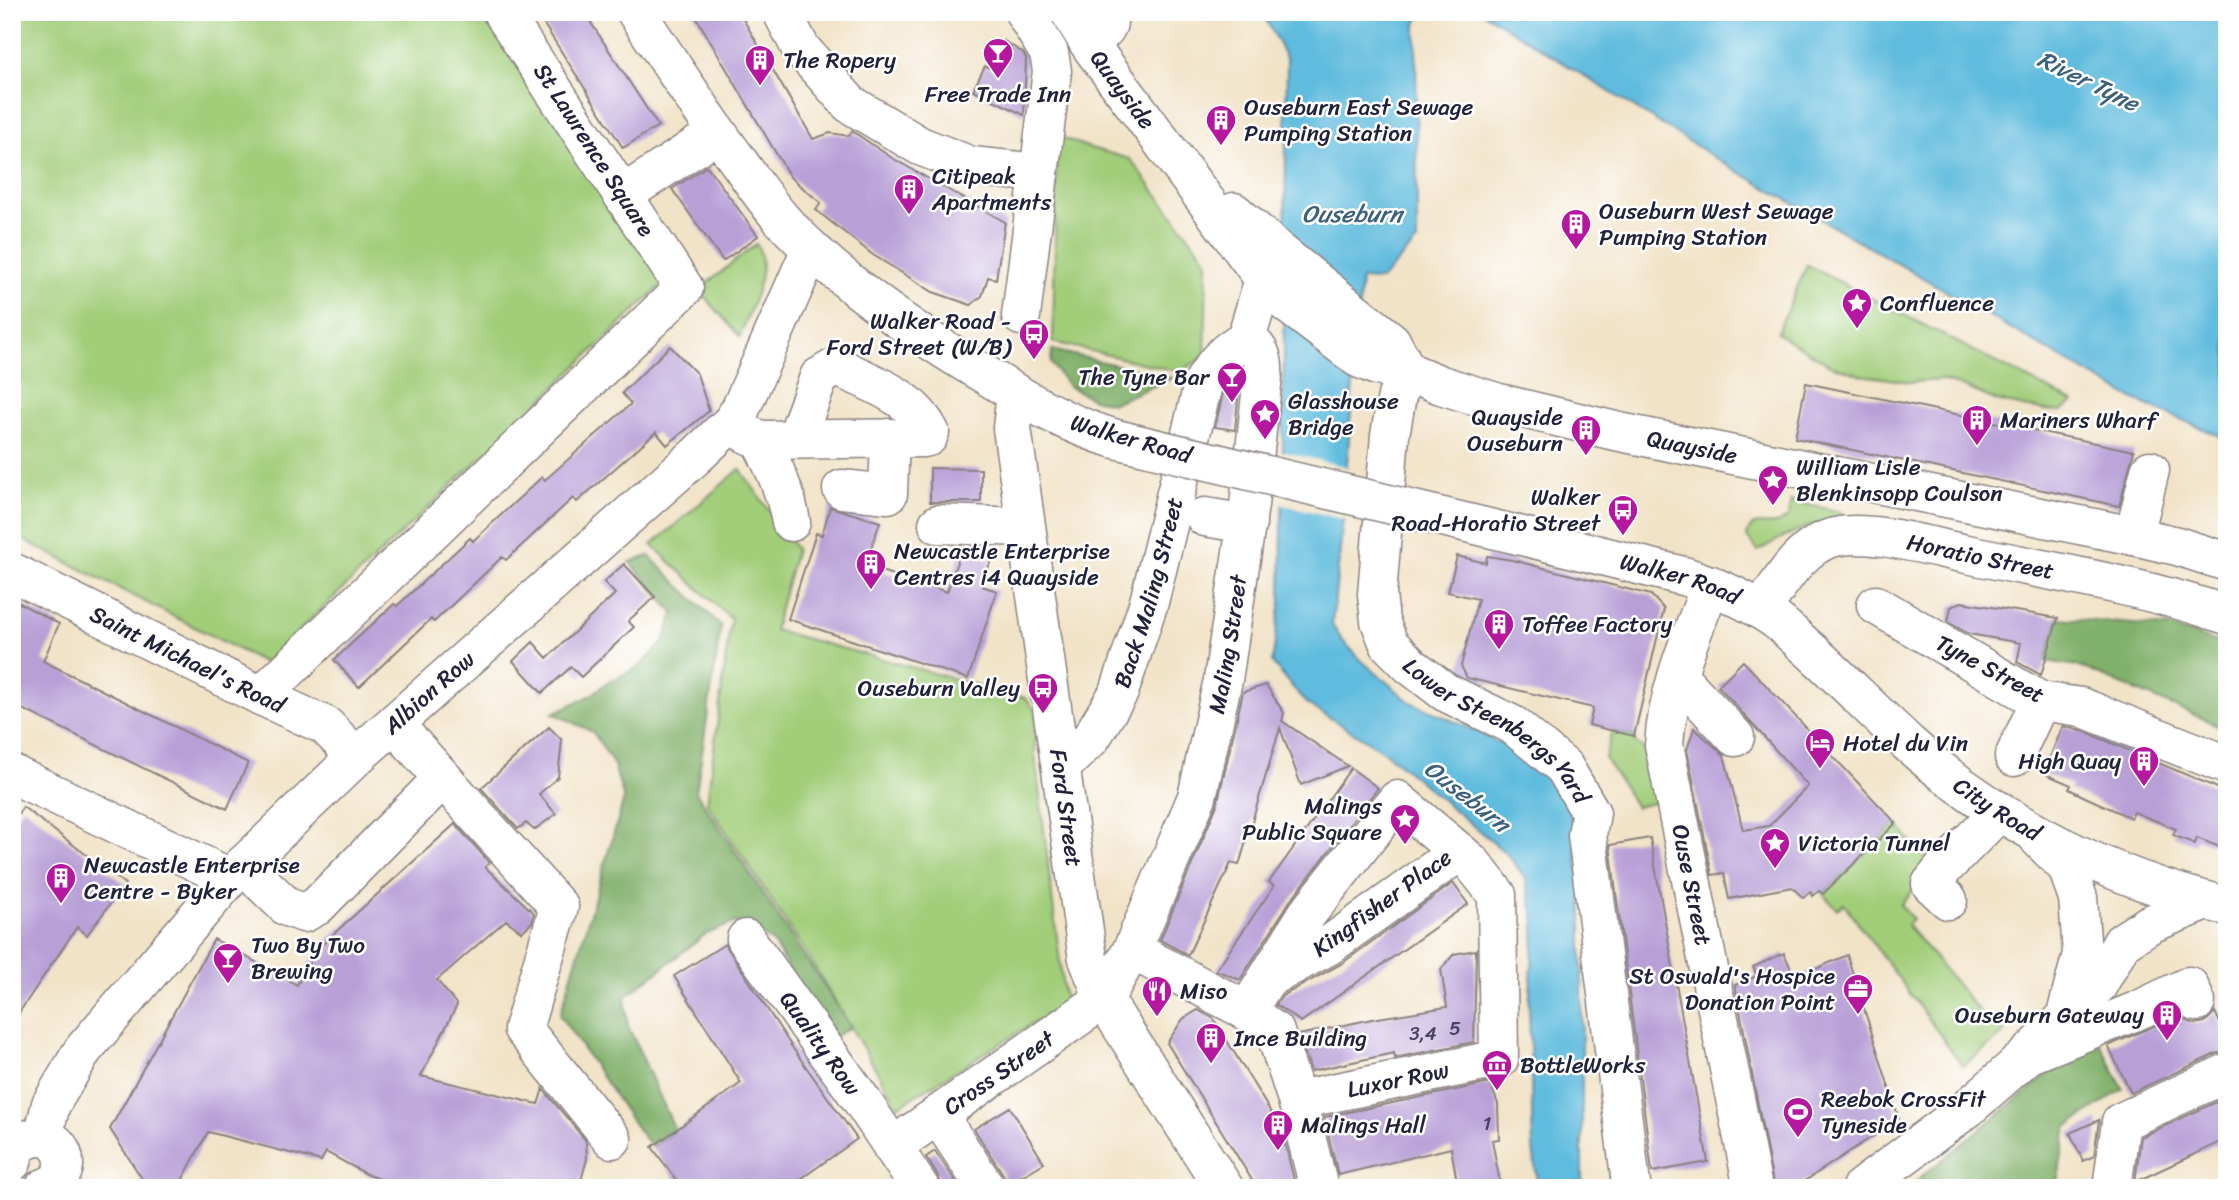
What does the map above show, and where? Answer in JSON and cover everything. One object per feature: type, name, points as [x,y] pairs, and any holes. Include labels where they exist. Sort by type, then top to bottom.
[{"type":"street","name":"St Lawrence Square","points":[[261,696],[684,288],[502,12]]},
{"type":"street","name":"Walker Road","points":[[636,12],[717,133],[764,197],[811,249],[885,308],[960,360],[1063,420],[1116,439],[1518,535],[1711,585],[1768,615]]},
{"type":"street","points":[[782,12],[802,49],[850,104],[920,146],[971,166],[1039,173]]},
{"type":"street","points":[[1021,316],[1052,71],[1049,53],[1024,12]]},
{"type":"street","name":"Quayside","points":[[1088,22],[1180,165],[1276,278],[1359,358],[1377,366],[1407,371],[1441,385],[1499,402],[1615,431],[2134,536],[2225,558]]},
{"type":"street","points":[[624,194],[717,133]]},
{"type":"street","name":"Albion Row","points":[[43,1137],[51,1104],[83,1050],[236,872],[356,757],[696,456],[763,434],[747,397],[811,249]]},
{"type":"street","points":[[1276,278],[1362,316],[1391,341],[1407,371]]},
{"type":"street","name":"Maling Street","points":[[1104,999],[1132,950],[1197,797],[1223,680],[1248,514],[1264,361],[1252,342],[1276,278]]},
{"type":"street","name":"Back Maling Street","points":[[1062,766],[1091,738],[1119,692],[1149,602],[1204,381],[1213,363],[1230,348],[1252,342]]},
{"type":"street","points":[[834,368],[842,369],[898,396],[930,432],[928,437],[923,438],[763,434],[819,377],[834,368]]},
{"type":"street","name":"Lower Steenbergs Yard","points":[[1407,371],[1397,396],[1390,435],[1377,594],[1380,621],[1389,644],[1411,666],[1445,692],[1513,725],[1563,767],[1591,813],[1587,835],[1631,1184]]},
{"type":"street","name":"Ford Street","points":[[1016,394],[1012,428],[1088,958],[1104,999],[1224,1188]]},
{"type":"street","points":[[763,434],[787,498],[791,522]]},
{"type":"street","points":[[842,489],[888,494],[890,438]]},
{"type":"street","points":[[2134,536],[2150,470]]},
{"type":"street","points":[[1205,517],[1248,514]]},
{"type":"street","points":[[936,528],[1025,527]]},
{"type":"street","name":"Horatio Street","points":[[1768,615],[1797,561],[1816,545],[1835,537],[1860,535],[1922,545],[2132,589],[2194,603],[2227,615]]},
{"type":"street","name":"Saint Michael's Road","points":[[12,572],[326,726],[356,757]]},
{"type":"street","name":"Ouse Street","points":[[1711,585],[1678,676],[1665,731],[1666,760],[1754,1188]]},
{"type":"street","name":"Tyne Street","points":[[1876,605],[2040,701],[2081,707],[2227,765]]},
{"type":"street","name":"City Road","points":[[1768,615],[1911,745],[1944,772],[2016,821],[2128,881],[2217,903]]},
{"type":"street","points":[[1678,676],[1735,737]]},
{"type":"street","points":[[2014,757],[2040,701]]},
{"type":"street","points":[[394,724],[559,907],[523,1029],[612,1139]]},
{"type":"street","points":[[12,774],[236,872],[287,907],[304,913],[317,906],[443,778]]},
{"type":"street","name":"Kingfisher Place","points":[[1247,1011],[1307,914],[1397,800],[1458,852],[1328,946],[1269,978]]},
{"type":"street","points":[[1948,900],[1931,884],[1943,869],[2016,821],[2067,867],[2078,898],[2082,954]]},
{"type":"street","name":"Luxor Row","points":[[1297,1100],[1500,1059],[1497,895],[1472,863],[1458,852]]},
{"type":"street","points":[[2128,881],[2131,917],[2136,933]]},
{"type":"street","points":[[2065,1017],[2082,954],[2101,906],[2128,881]]},
{"type":"street","points":[[1861,1188],[1968,1108],[2028,1055],[2098,985],[2136,933],[2217,903]]},
{"type":"street","name":"Quality Row","points":[[747,939],[906,1167]]},
{"type":"street","points":[[1132,950],[1247,1011],[1275,1032],[1297,1100],[1319,1188]]},
{"type":"street","points":[[2028,1055],[2141,1009],[2189,986],[2196,1002]]},
{"type":"street","name":"Cross Street","points":[[906,1167],[944,1125],[1104,999]]},
{"type":"street","points":[[2112,1188],[2121,1122],[2227,1073]]},
{"type":"street","points":[[944,1125],[986,1188]]},
{"type":"street","points":[[36,1137],[43,1137],[57,1145],[64,1160],[61,1175],[44,1187],[18,1178],[12,1162],[13,1155],[22,1142],[36,1137]]},
{"type":"green space","points":[[12,12],[485,12],[665,282],[265,663],[12,534]]},
{"type":"green space","points":[[1057,136],[1130,159],[1207,260],[1205,356],[1180,372],[1053,342]]},
{"type":"green space","points":[[756,244],[761,253],[761,276],[740,337],[699,290]]},
{"type":"green space","points":[[1807,265],[2073,402],[2061,412],[2029,408],[1997,401],[1942,380],[1910,382],[1861,375],[1830,365],[1777,333]]},
{"type":"green space","points":[[1052,350],[1172,378],[1113,403],[1093,399],[1068,386],[1051,363]]},
{"type":"green space","points":[[740,469],[796,549],[774,630],[1026,698],[1035,711],[1035,756],[1065,1004],[898,1106],[805,951],[707,803],[731,619],[652,545]]},
{"type":"green space","points":[[1791,501],[1841,512],[1840,519],[1797,531],[1758,551],[1747,537],[1748,531],[1758,524],[1780,523],[1788,517]]},
{"type":"green space","points":[[649,556],[721,626],[696,792],[851,1027],[830,1039],[772,941],[736,922],[706,934],[625,997],[628,1026],[675,1130],[652,1147],[560,1015],[624,799],[614,765],[593,732],[553,713],[590,696],[608,682],[639,667],[663,643],[674,614],[630,562]]},
{"type":"green space","points":[[2058,618],[2170,627],[2227,645],[2227,729],[2079,666],[2045,661]]},
{"type":"green space","points":[[1612,731],[1634,736],[1635,743],[1643,748],[1661,801],[1636,807],[1605,758]]},
{"type":"green space","points":[[1896,823],[1933,868],[1900,905],[1913,919],[1907,925],[1982,1015],[2006,1032],[1963,1066],[1844,904],[1837,909],[1823,894]]},
{"type":"green space","points":[[2100,1043],[2123,1089],[2067,1127],[2058,1188],[1907,1188],[2050,1073]]},
{"type":"water","name":"Ouseburn","points":[[1262,12],[1421,12],[1416,25],[1417,241],[1381,280],[1361,279],[1342,531],[1332,625],[1362,661],[1410,702],[1531,759],[1570,804],[1582,894],[1582,1188],[1538,1188],[1533,1148],[1529,1007],[1535,922],[1526,879],[1507,854],[1385,752],[1306,703],[1272,663],[1281,601],[1287,60]]},
{"type":"water","name":"River Tyne","points":[[1482,12],[2227,12],[2227,439],[2133,399],[1720,161]]},
{"type":"pier","points":[[1281,451],[1351,468],[1347,520],[1280,504]]},
{"type":"building","points":[[536,12],[584,12],[658,126],[623,148]]},
{"type":"building","name":"Citipeak Apartments","points":[[693,12],[739,12],[813,139],[830,133],[849,136],[852,131],[892,158],[1005,222],[996,279],[988,277],[982,296],[971,305],[933,292],[873,255],[816,210],[821,203],[790,177]]},
{"type":"building","name":"Free Trade Inn","points":[[1004,41],[1023,53],[1026,58],[1024,115],[973,90],[985,66],[998,72]]},
{"type":"building","points":[[707,166],[758,236],[723,261],[672,189]]},
{"type":"building","points":[[670,346],[697,374],[709,411],[667,445],[656,432],[577,502],[573,498],[506,560],[502,557],[434,622],[431,619],[359,687],[334,660],[470,538],[473,541],[542,477],[545,480],[631,404],[622,393]]},
{"type":"building","points":[[1241,368],[1235,430],[1215,427],[1224,389]]},
{"type":"building","name":"Mariners Wharf","points":[[1806,383],[2134,451],[2119,506],[1795,438]]},
{"type":"building","points":[[930,468],[981,469],[981,502],[930,502]]},
{"type":"building","name":"Newcastle Enterprise Centres i4 Quayside","points":[[830,507],[880,522],[865,566],[947,592],[961,550],[991,560],[982,586],[997,591],[968,679],[788,619],[816,533],[822,535]]},
{"type":"building","name":"Toffee Factory","points":[[1457,556],[1486,563],[1487,556],[1512,560],[1651,595],[1664,609],[1634,736],[1589,725],[1593,708],[1467,678],[1461,666],[1478,599],[1448,592]]},
{"type":"building","points":[[624,564],[655,597],[628,621],[634,627],[581,677],[571,667],[542,693],[513,661],[533,642],[547,658],[615,594],[604,582]]},
{"type":"building","points":[[12,599],[59,624],[43,661],[248,763],[227,809],[12,704]]},
{"type":"building","points":[[1961,602],[2058,618],[2041,675],[2017,662],[2021,643],[1969,634],[1948,622],[1951,607]]},
{"type":"building","name":"Hotel du Vin","points":[[1743,661],[1896,823],[1823,894],[1819,891],[1813,896],[1810,892],[1803,898],[1792,887],[1729,899],[1724,873],[1712,875],[1687,750],[1694,728],[1724,755],[1743,830],[1769,826],[1808,786],[1718,686]]},
{"type":"building","points":[[1266,685],[1284,713],[1282,721],[1348,766],[1301,785],[1280,728],[1239,865],[1231,863],[1188,955],[1160,940],[1217,805],[1243,692]]},
{"type":"building","name":"High Quay","points":[[2063,726],[2088,733],[2227,792],[2227,850],[2197,838],[2195,844],[2173,835],[2176,829],[2134,812],[2131,818],[2069,789],[2071,785],[2043,773]]},
{"type":"building","points":[[549,727],[562,740],[558,777],[539,794],[556,814],[534,830],[526,823],[518,829],[481,788]]},
{"type":"building","points":[[1351,768],[1378,788],[1290,901],[1240,980],[1216,970],[1274,886],[1269,882]]},
{"type":"building","name":"Newcastle Enterprise Centre - Byker","points":[[23,807],[125,884],[87,935],[77,927],[12,1023],[12,822]]},
{"type":"building","points":[[455,824],[490,863],[485,867],[534,913],[532,922],[522,932],[506,920],[437,980],[457,1005],[421,1076],[538,1104],[543,1089],[586,1141],[587,1159],[579,1188],[408,1188],[368,1175],[326,1152],[321,1161],[208,1132],[178,1188],[148,1188],[110,1129],[214,939],[297,985],[317,949]]},
{"type":"building","points":[[1650,838],[1708,1162],[1652,1172],[1610,845]]},
{"type":"building","points":[[1453,883],[1468,904],[1301,1022],[1276,1005],[1282,996],[1341,964]]},
{"type":"building","points":[[725,944],[792,1047],[857,1139],[788,1188],[682,1188],[652,1147],[741,1083],[674,976]]},
{"type":"building","points":[[1476,950],[1474,1042],[1395,1058],[1394,1053],[1311,1071],[1299,1035],[1372,1019],[1447,1007],[1441,969],[1454,954]]},
{"type":"building","points":[[1784,953],[1795,978],[1847,955],[1899,1119],[1794,1188],[1774,1188],[1735,985],[1757,976],[1753,967]]},
{"type":"building","name":"Ince Building","points":[[1198,1010],[1213,1018],[1278,1124],[1280,1123],[1296,1188],[1257,1188],[1167,1043],[1183,1019]]},
{"type":"building","name":"Ouseburn Gateway","points":[[2215,1012],[2227,1037],[2227,1052],[2218,1053],[2131,1093],[2108,1046],[2179,1015],[2194,1024],[2205,1022]]},
{"type":"building","points":[[1490,1083],[1498,1104],[1499,1139],[1492,1140],[1501,1188],[1458,1188],[1451,1148],[1338,1175],[1324,1117]]},
{"type":"building","points":[[2227,1097],[2227,1139],[2135,1182],[2141,1137]]},
{"type":"building","points":[[1010,1107],[1044,1163],[1007,1185],[974,1129]]},
{"type":"building","points":[[2099,1120],[2094,1156],[2083,1161],[2070,1133]]},
{"type":"building","points":[[935,1151],[960,1188],[942,1188],[926,1157]]},
{"type":"place","name":"Free Trade Inn","points":[[998,80]]},
{"type":"place","name":"The Ropery","points":[[760,87]]},
{"type":"place","name":"Ouseburn East Sewage Pumping Station","points":[[1221,147]]},
{"type":"place","name":"Citipeak Apartments","points":[[909,216]]},
{"type":"place","name":"Ouseburn West Sewage Pumping Station","points":[[1576,251]]},
{"type":"place","name":"Confluence","points":[[1857,330]]},
{"type":"place","name":"Walker Road - Ford Street (W/B)","points":[[1034,361]]},
{"type":"place","name":"The Tyne Bar","points":[[1232,404]]},
{"type":"place","name":"Glasshouse Bridge","points":[[1265,441]]},
{"type":"place","name":"Mariners Wharf","points":[[1977,447]]},
{"type":"place","name":"Quayside Ouseburn","points":[[1586,457]]},
{"type":"place","name":"William Lisle Blenkinsopp Coulson","points":[[1773,507]]},
{"type":"place","name":"Walker Road-Horatio Street","points":[[1623,537]]},
{"type":"place","name":"Newcastle Enterprise Centres i4 Quayside","points":[[871,591]]},
{"type":"place","name":"Toffee Factory","points":[[1499,651]]},
{"type":"place","name":"Ouseburn Valley","points":[[1043,715]]},
{"type":"place","name":"Hotel du Vin","points":[[1820,770]]},
{"type":"place","name":"High Quay","points":[[2144,788]]},
{"type":"place","name":"Malings Public Square","points":[[1405,846]]},
{"type":"place","name":"Victoria Tunnel","points":[[1775,870]]},
{"type":"place","name":"Newcastle Enterprise Centre - Byker","points":[[61,905]]},
{"type":"place","name":"Two By Two Brewing","points":[[228,985]]},
{"type":"place","name":"St Oswald's Hospice Donation Point","points":[[1858,1016]]},
{"type":"place","name":"Miso","points":[[1157,1018]]},
{"type":"place","name":"Ouseburn Gateway","points":[[2167,1042]]},
{"type":"place","name":"Ince Building","points":[[1211,1065]]},
{"type":"place","name":"BottleWorks","points":[[1497,1092]]},
{"type":"place","name":"Reebok CrossFit Tyneside","points":[[1798,1139]]},
{"type":"place","name":"Malings Hall","points":[[1278,1152]]}]
